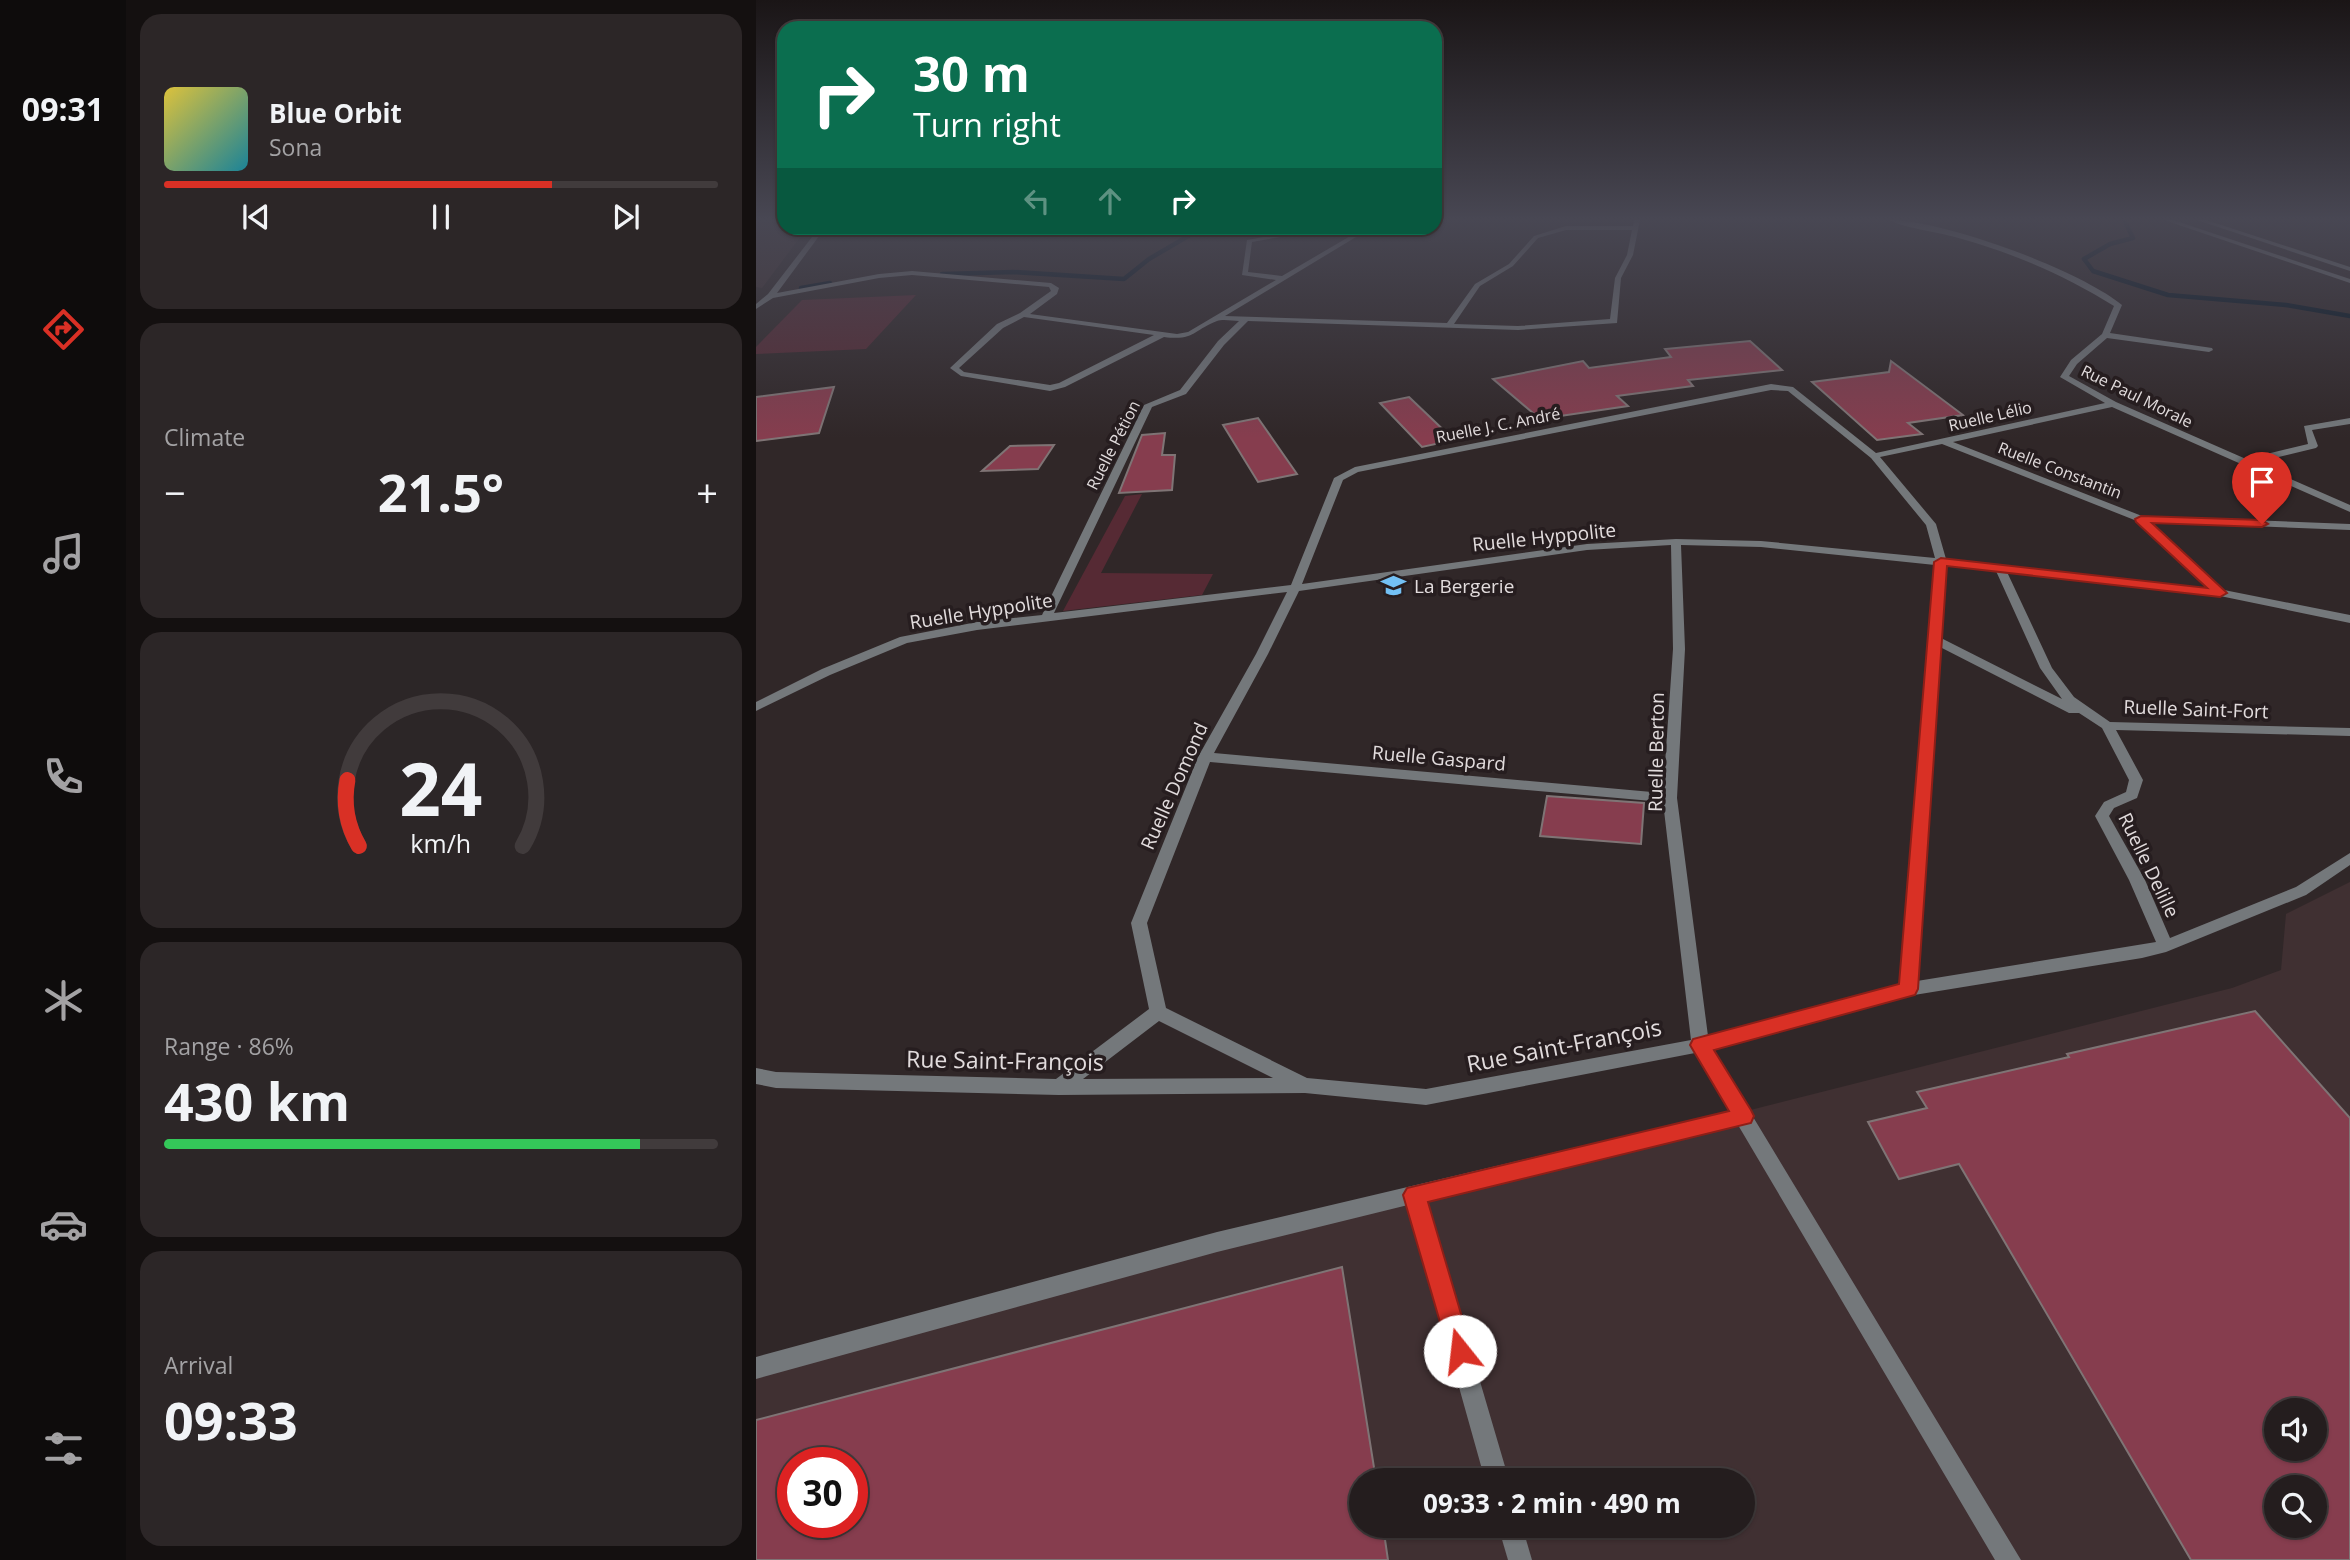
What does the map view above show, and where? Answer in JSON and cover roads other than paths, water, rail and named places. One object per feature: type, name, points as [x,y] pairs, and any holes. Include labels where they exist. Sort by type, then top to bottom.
[{"type":"street","points":[[756,307],[773,293]]},
{"type":"street","points":[[771,296],[788,293]]},
{"type":"street","points":[[1053,293],[1023,315],[1000,326],[954,368],[955,371],[1056,387],[1163,334]]},
{"type":"street","points":[[1023,315],[1163,334],[1190,334],[1256,293]]},
{"type":"street","points":[[1449,326],[1472,293]]},
{"type":"street","points":[[1214,318],[1518,327],[1614,321],[1617,293]]},
{"type":"street","name":"Rue Paul Morale","points":[[2101,293],[2118,305],[2105,335],[2074,362],[2064,377],[2113,404],[2350,509]]},
{"type":"street","name":"Ruelle Pétion","points":[[1046,618],[1148,405],[1183,392],[1221,343],[1245,320]]},
{"type":"street","points":[[2105,335],[2209,350]]},
{"type":"street","name":"Ruelle J. C. André","points":[[1295,588],[1339,478],[1345,473],[1758,389],[1782,387],[1790,389],[1874,456]]},
{"type":"street","name":"Ruelle Lélio","points":[[1874,456],[2113,404]]},
{"type":"street","points":[[2247,462],[2313,446],[2307,428],[2350,421]]},
{"type":"street","name":"Ruelle Constantin","points":[[1945,442],[2141,519],[2220,593]]},
{"type":"street","points":[[1874,456],[1931,524],[1941,562],[1908,989]]},
{"type":"street","points":[[2141,519],[2350,527]]},
{"type":"street","name":"Ruelle Hyppolite","points":[[756,707],[825,672],[904,640],[977,626],[1295,588],[1587,547],[1676,542],[1761,544],[2220,593],[2350,619]]},
{"type":"street","name":"Ruelle Berton","points":[[1676,542],[1678,649],[1670,798],[1700,1045]]},
{"type":"street","name":"Ruelle Delille","points":[[2000,568],[2046,668],[2069,699],[2107,726],[2136,780],[2132,795],[2109,805],[2102,816],[2137,880],[2166,946]]},
{"type":"street","name":"Ruelle Domond","points":[[1158,1012],[1139,923],[1205,757],[1295,588]]},
{"type":"street","name":"Ruelle Saint-Fort","points":[[1935,640],[2107,726],[2350,732]]},
{"type":"street","name":"Ruelle Gaspard","points":[[1205,757],[1670,798]]},
{"type":"street","name":"Rue Saint-François","points":[[756,1076],[776,1080],[1059,1087],[1305,1085],[1426,1097],[1700,1045],[1908,989],[2166,946],[2301,891],[2350,858]]},
{"type":"street","points":[[1059,1087],[1158,1012],[1305,1085]]},
{"type":"street","points":[[1700,1045],[2009,1560]]},
{"type":"street","points":[[756,1368],[1217,1242],[1744,1116]]},
{"type":"street","points":[[1415,1195],[1494,1468]]},
{"type":"street","points":[[1514,1538],[1520,1560]]},
{"type":"waterway","points":[[2161,293],[2286,305],[2350,316]]},
{"type":"place","name":"La Bergerie","points":[[1394,586]]}]
